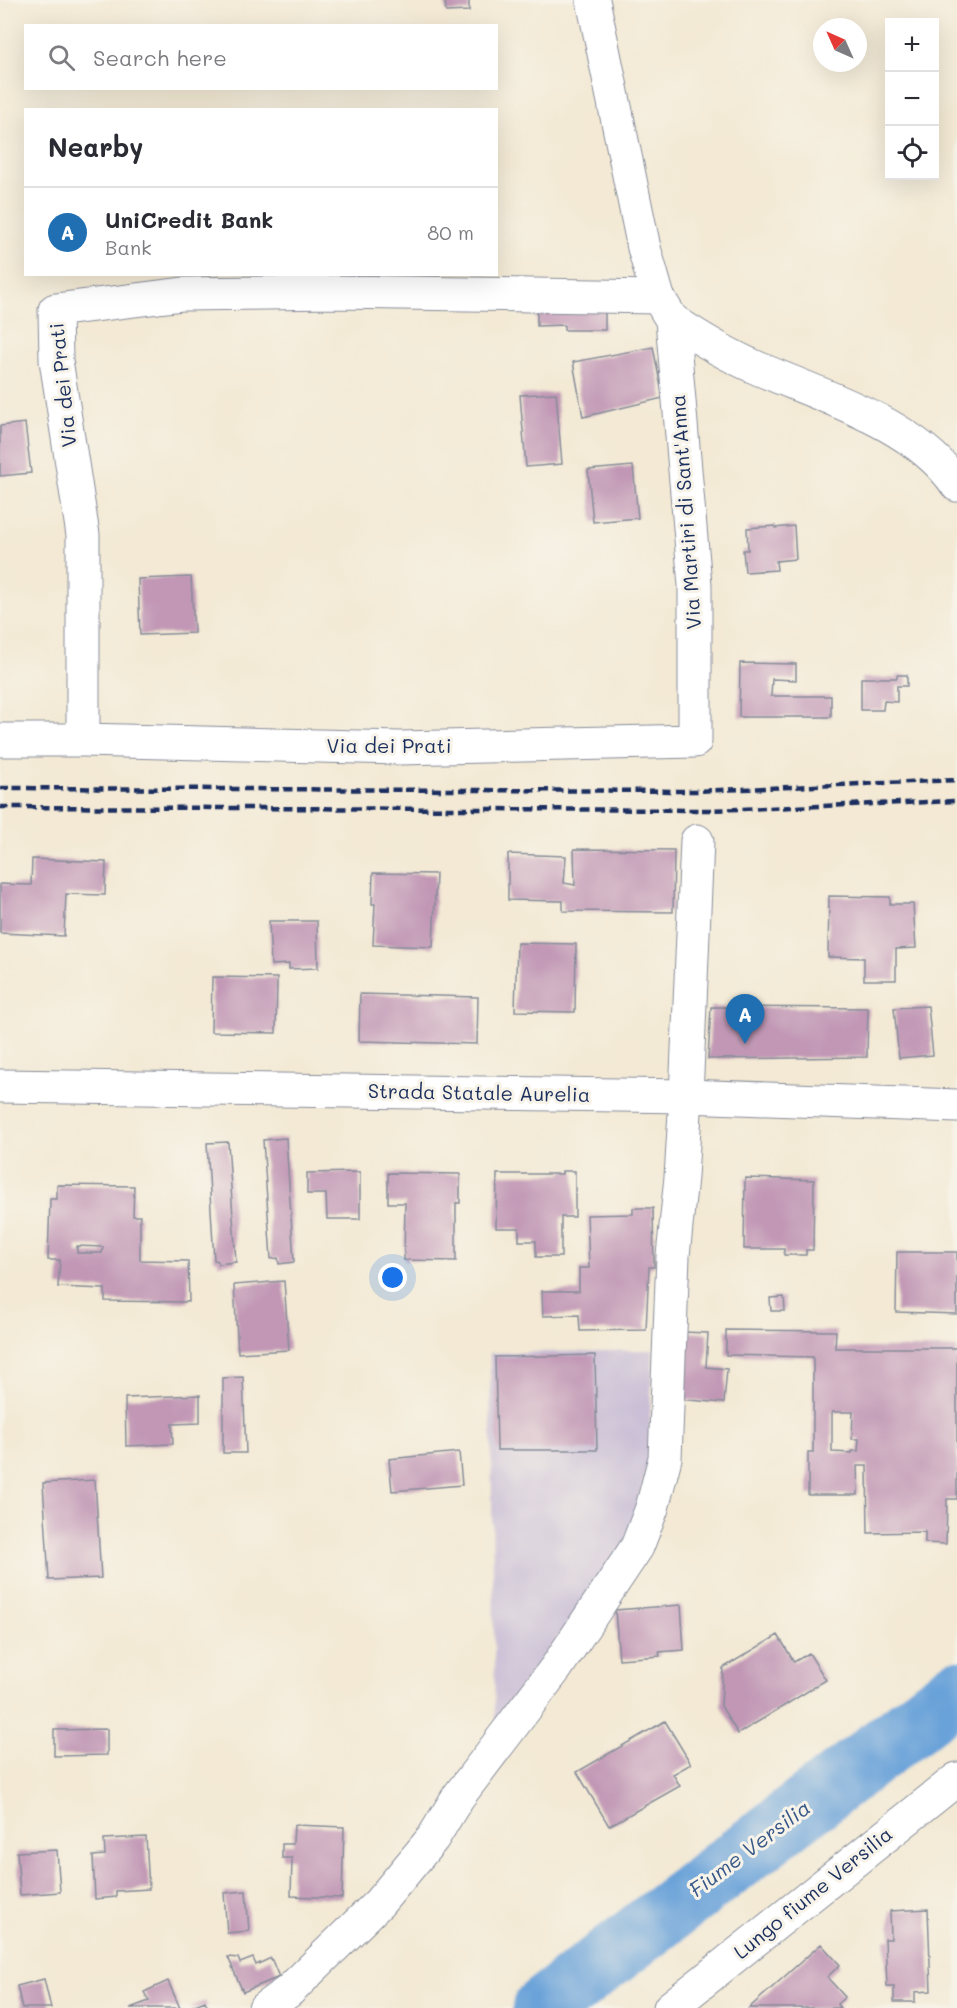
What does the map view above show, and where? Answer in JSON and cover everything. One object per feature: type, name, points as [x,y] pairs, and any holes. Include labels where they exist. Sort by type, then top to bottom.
[{"type":"street","name":"Via Martiri di Sant'Anna","points":[[593,0],[644,248],[665,308],[695,585],[695,741]]},
{"type":"street","name":"Via dei Prati","points":[[83,740],[83,535],[56,360],[55,310],[183,294],[346,292],[665,308]]},
{"type":"street","points":[[665,308],[711,346],[753,367],[845,405],[904,435],[932,456],[957,485]]},
{"type":"street","name":"Via dei Prati","points":[[0,740],[400,748],[695,741]]},
{"type":"street","points":[[265,2008],[289,1991],[379,1903],[433,1838],[458,1797],[556,1668],[637,1547],[652,1508],[665,1458],[673,1256],[686,1096],[697,841]]},
{"type":"street","name":"Strada Statale Aurelia","points":[[0,1086],[686,1096],[957,1106]]},
{"type":"street","name":"Lungo fiume Versilia","points":[[670,2008],[957,1779]]},
{"type":"shaded area","points":[[653,1350],[648,1468],[623,1550],[495,1722],[490,1353]]},
{"type":"building","points":[[445,0],[469,0],[469,11],[446,12]]},
{"type":"building","points":[[605,308],[605,330],[564,330],[564,325],[537,326],[537,309]]},
{"type":"building","points":[[653,347],[663,398],[583,417],[573,362]]},
{"type":"building","points":[[556,393],[562,464],[526,467],[520,395]]},
{"type":"building","points":[[25,423],[31,473],[0,476],[0,426]]},
{"type":"building","points":[[633,466],[638,518],[593,522],[588,470]]},
{"type":"building","points":[[775,526],[775,528],[794,526],[796,559],[776,561],[777,570],[745,572],[743,550],[748,550],[747,528]]},
{"type":"building","points":[[191,577],[194,633],[140,635],[138,579]]},
{"type":"building","points":[[740,663],[796,664],[796,680],[772,679],[771,696],[831,696],[831,717],[739,717]]},
{"type":"building","points":[[897,675],[907,675],[907,686],[897,686],[897,702],[884,701],[883,710],[861,710],[861,678],[897,678]]},
{"type":"building","points":[[574,849],[674,850],[673,912],[563,911],[563,901],[508,900],[508,854],[566,856],[564,883],[575,885]]},
{"type":"building","points":[[32,859],[106,862],[105,895],[66,894],[64,936],[0,933],[0,884],[31,885]]},
{"type":"building","points":[[373,873],[436,874],[433,947],[373,945],[375,904],[372,904]]},
{"type":"building","points":[[829,896],[890,897],[890,904],[913,904],[916,948],[896,949],[896,980],[864,980],[864,958],[828,957]]},
{"type":"building","points":[[269,921],[317,921],[318,968],[289,969],[289,964],[271,965]]},
{"type":"building","points":[[517,943],[576,944],[575,1012],[515,1011]]},
{"type":"building","points":[[212,977],[277,978],[276,1033],[211,1032]]},
{"type":"building","points":[[360,994],[478,997],[477,1044],[359,1041]]},
{"type":"building","points":[[928,1006],[933,1055],[899,1058],[894,1008]]},
{"type":"building","points":[[711,1007],[868,1008],[867,1057],[708,1059]]},
{"type":"building","points":[[286,1138],[294,1262],[279,1264],[278,1258],[271,1259],[263,1140]]},
{"type":"building","points":[[228,1142],[236,1262],[218,1264],[218,1261],[214,1260],[207,1143]]},
{"type":"building","points":[[562,1171],[575,1171],[575,1217],[561,1217],[561,1257],[536,1257],[536,1241],[519,1241],[519,1228],[496,1228],[497,1174],[562,1174]]},
{"type":"building","points":[[360,1172],[360,1219],[327,1219],[326,1194],[307,1194],[307,1173]]},
{"type":"building","points":[[388,1173],[460,1174],[460,1203],[456,1203],[456,1261],[404,1260],[405,1203],[388,1203]]},
{"type":"building","points":[[745,1178],[814,1180],[813,1250],[806,1250],[806,1255],[784,1255],[784,1249],[744,1249]]},
{"type":"building","points":[[57,1185],[134,1186],[133,1216],[140,1216],[140,1260],[188,1261],[189,1302],[105,1301],[105,1289],[58,1287],[60,1260],[48,1260],[50,1199],[57,1199]],"holes":[[[77,1246],[103,1247],[102,1253],[77,1253]]]},
{"type":"building","points":[[633,1208],[653,1208],[654,1267],[649,1267],[646,1330],[580,1331],[579,1315],[543,1316],[542,1291],[579,1291],[579,1268],[589,1268],[587,1215],[633,1214]]},
{"type":"building","points":[[897,1252],[957,1252],[957,1314],[896,1312]]},
{"type":"building","points":[[284,1281],[289,1350],[238,1353],[234,1285]]},
{"type":"building","points":[[784,1297],[785,1311],[771,1311],[770,1298]]},
{"type":"building","points":[[726,1330],[836,1331],[835,1348],[957,1348],[957,1499],[947,1499],[946,1544],[925,1543],[925,1532],[868,1533],[867,1466],[857,1466],[858,1495],[808,1495],[808,1452],[813,1452],[813,1357],[726,1355]],"holes":[[[832,1412],[853,1412],[852,1439],[859,1439],[858,1451],[832,1452]]]},
{"type":"building","points":[[682,1332],[708,1333],[706,1367],[727,1369],[724,1403],[677,1399]]},
{"type":"building","points":[[595,1355],[597,1450],[497,1450],[495,1357]]},
{"type":"building","points":[[243,1377],[246,1453],[223,1453],[223,1378]]},
{"type":"building","points":[[200,1395],[200,1423],[172,1424],[173,1444],[126,1446],[125,1398]]},
{"type":"building","points":[[459,1452],[462,1485],[392,1491],[389,1459]]},
{"type":"building","points":[[95,1480],[101,1578],[49,1580],[43,1483]]},
{"type":"building","points":[[681,1605],[684,1650],[659,1652],[660,1656],[619,1659],[615,1610]]},
{"type":"building","points":[[778,1635],[794,1662],[809,1653],[826,1680],[738,1734],[721,1706],[723,1668]]},
{"type":"building","points":[[665,1721],[691,1764],[673,1774],[680,1786],[609,1826],[577,1772]]},
{"type":"building","points":[[107,1729],[107,1755],[54,1756],[54,1730]]},
{"type":"building","points":[[294,1825],[344,1827],[342,1898],[291,1896],[292,1858],[282,1858],[282,1844],[293,1844]]},
{"type":"building","points":[[146,1837],[149,1889],[116,1891],[116,1897],[95,1899],[93,1856],[105,1855],[104,1839]]},
{"type":"building","points":[[57,1850],[60,1892],[20,1895],[17,1852]]},
{"type":"building","points":[[246,1891],[249,1931],[227,1933],[224,1893]]},
{"type":"building","points":[[928,1909],[931,1991],[915,1992],[915,2002],[894,2002],[894,1987],[887,1987],[885,1939],[891,1939],[890,1911]]},
{"type":"building","points":[[821,1944],[840,1965],[827,1977],[845,1997],[837,2004],[840,2008],[749,2008]]},
{"type":"building","points":[[228,1957],[238,1958],[240,1963],[253,1958],[256,1965],[271,1958],[279,1977],[243,1992]]},
{"type":"building","points":[[44,1979],[51,2008],[22,2008],[17,1986]]},
{"type":"building","points":[[168,1981],[180,2008],[130,2008],[149,2001],[144,1992]]},
{"type":"building","points":[[205,2001],[208,2008],[188,2008]]},
{"type":"waterway","name":"Fiume Versilia","points":[[543,2008],[957,1691]]},
{"type":"railway","points":[[0,788],[695,791],[957,780]]},
{"type":"railway","points":[[0,807],[712,810],[957,801]]},
{"type":"place","name":"UniCredit Bank","points":[[745,1044]]}]
